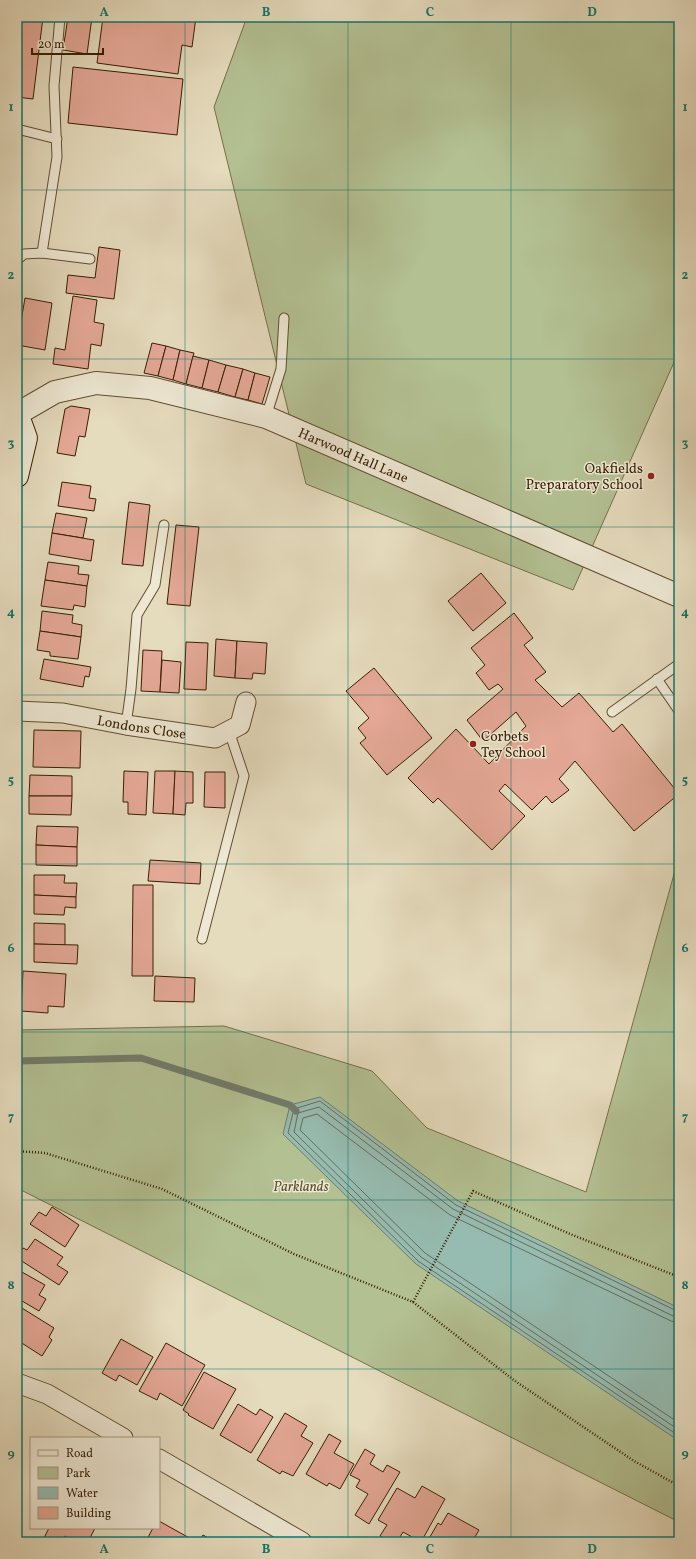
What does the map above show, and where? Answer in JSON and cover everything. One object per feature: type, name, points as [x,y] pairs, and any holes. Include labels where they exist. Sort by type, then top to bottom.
[{"type":"street","name":"Harwood Hall Lane","points":[[17,414],[55,392],[96,383],[150,388],[226,406],[266,417],[679,596]]},
{"type":"street","points":[[17,414],[26,438],[17,476]]},
{"type":"street","name":"Londons Close","points":[[17,711],[63,713],[126,725],[215,738],[240,725],[246,702]]},
{"type":"street","points":[[17,1383],[47,1394],[121,1437]]},
{"type":"street","points":[[160,1460],[302,1542]]},
{"type":"lane","points":[[42,253],[57,157],[54,86],[60,17]]},
{"type":"lane","points":[[17,129],[57,139]]},
{"type":"lane","points":[[17,260],[24,254],[42,253],[90,259]]},
{"type":"lane","points":[[266,417],[281,369],[284,318]]},
{"type":"lane","points":[[126,725],[131,689],[137,615],[155,585],[164,525]]},
{"type":"lane","points":[[612,712],[679,664]]},
{"type":"lane","points":[[658,679],[679,711]]},
{"type":"lane","points":[[202,939],[244,776],[229,731]]},
{"type":"path","points":[[17,1151],[45,1153],[162,1188],[294,1254],[413,1302],[515,1381],[634,1461],[679,1486]]},
{"type":"path","points":[[413,1302],[422,1282],[473,1191],[570,1234],[679,1277]]},
{"type":"green space","points":[[247,17],[679,17],[679,351],[573,590],[306,484],[214,107]]},
{"type":"green space","name":"Parklands","points":[[679,856],[679,1522],[17,1188],[17,1030],[224,1026],[372,1071],[427,1128],[586,1192]]},
{"type":"water","points":[[320,1097],[458,1201],[679,1308],[679,1441],[416,1264],[283,1134],[290,1105]]},
{"type":"building","points":[[17,17],[43,17],[33,99],[17,97]]},
{"type":"building","points":[[68,17],[92,17],[87,54],[63,50]]},
{"type":"building","points":[[103,17],[196,17],[192,47],[182,45],[178,74],[97,63]]},
{"type":"building","points":[[73,67],[183,79],[177,135],[68,123]]},
{"type":"building","points":[[99,247],[120,250],[114,299],[66,293],[68,275],[95,278]]},
{"type":"building","points":[[73,296],[97,300],[94,322],[104,324],[101,346],[91,344],[88,369],[53,364],[55,348],[65,350]]},
{"type":"building","points":[[25,298],[52,303],[45,350],[17,345]]},
{"type":"building","points":[[152,343],[166,346],[158,376],[144,373]]},
{"type":"building","points":[[166,346],[180,350],[173,380],[158,376]]},
{"type":"building","points":[[180,350],[194,353],[186,384],[173,380]]},
{"type":"building","points":[[193,356],[209,360],[202,388],[186,384]]},
{"type":"building","points":[[209,360],[226,365],[218,392],[202,388]]},
{"type":"building","points":[[226,365],[243,369],[235,397],[218,392]]},
{"type":"building","points":[[243,369],[255,373],[248,400],[235,397]]},
{"type":"building","points":[[255,373],[270,377],[262,404],[248,400]]},
{"type":"building","points":[[71,406],[90,409],[85,437],[79,436],[75,456],[57,453],[65,409]]},
{"type":"building","points":[[62,482],[91,486],[89,498],[96,499],[94,511],[58,506]]},
{"type":"building","points":[[129,502],[150,505],[143,566],[122,564]]},
{"type":"building","points":[[56,513],[87,518],[83,538],[52,533]]},
{"type":"building","points":[[176,525],[199,527],[190,606],[167,604]]},
{"type":"building","points":[[52,533],[94,540],[91,561],[49,554]]},
{"type":"building","points":[[48,562],[79,566],[78,574],[89,575],[87,586],[45,580]]},
{"type":"building","points":[[481,573],[506,603],[473,631],[448,601]]},
{"type":"building","points":[[45,580],[87,586],[85,607],[74,605],[73,610],[41,606]]},
{"type":"building","points":[[42,611],[73,615],[72,623],[82,625],[81,637],[40,631]]},
{"type":"building","points":[[514,613],[533,638],[524,645],[546,672],[535,680],[562,707],[579,693],[613,732],[622,724],[679,794],[634,831],[575,761],[559,779],[569,790],[552,803],[546,796],[532,810],[505,784],[499,791],[525,816],[492,850],[438,798],[433,803],[408,778],[456,729],[489,764],[526,726],[516,712],[483,741],[467,720],[503,689],[498,684],[489,690],[476,673],[485,665],[471,648]]},
{"type":"building","points":[[40,631],[81,637],[78,659],[50,656],[50,652],[37,650]]},
{"type":"building","points":[[216,639],[237,641],[235,678],[214,676]]},
{"type":"building","points":[[237,641],[267,643],[265,674],[253,673],[252,679],[235,678]]},
{"type":"building","points":[[186,642],[208,643],[206,690],[184,689]]},
{"type":"building","points":[[143,650],[162,651],[160,692],[141,691]]},
{"type":"building","points":[[44,659],[91,667],[89,677],[85,676],[83,687],[40,679]]},
{"type":"building","points":[[162,660],[181,662],[179,693],[160,692]]},
{"type":"building","points":[[374,668],[432,738],[387,775],[360,743],[366,738],[358,728],[369,718],[346,691]]},
{"type":"building","points":[[34,730],[81,731],[80,768],[33,767]]},
{"type":"building","points":[[124,771],[148,772],[146,815],[128,814],[128,802],[123,802]]},
{"type":"building","points":[[155,771],[175,771],[173,814],[153,813]]},
{"type":"building","points":[[175,771],[193,772],[193,803],[186,803],[185,815],[173,814]]},
{"type":"building","points":[[205,772],[225,772],[225,808],[204,807]]},
{"type":"building","points":[[30,775],[72,776],[72,796],[29,796]]},
{"type":"building","points":[[29,796],[72,796],[71,815],[29,814]]},
{"type":"building","points":[[37,826],[78,827],[77,847],[36,845]]},
{"type":"building","points":[[36,845],[77,847],[77,866],[36,865]]},
{"type":"building","points":[[150,860],[201,863],[200,884],[148,881]]},
{"type":"building","points":[[34,875],[65,875],[64,883],[77,883],[76,897],[34,895]]},
{"type":"building","points":[[133,885],[153,885],[153,976],[132,976]]},
{"type":"building","points":[[34,895],[76,897],[76,908],[65,907],[64,915],[34,914]]},
{"type":"building","points":[[34,923],[65,924],[65,945],[34,944]]},
{"type":"building","points":[[34,944],[78,945],[77,964],[34,962]]},
{"type":"building","points":[[23,971],[66,974],[64,1007],[48,1006],[48,1013],[21,1011]]},
{"type":"building","points":[[155,976],[195,978],[194,1002],[154,1001]]},
{"type":"building","points":[[52,1207],[79,1225],[65,1247],[30,1224],[39,1212],[46,1216]]},
{"type":"building","points":[[35,1239],[63,1257],[57,1265],[68,1272],[59,1285],[17,1258],[23,1248],[27,1250]]},
{"type":"building","points":[[20,1271],[45,1285],[39,1295],[46,1299],[39,1311],[17,1298],[17,1276]]},
{"type":"building","points":[[17,1305],[54,1328],[49,1337],[52,1340],[42,1356],[17,1340],[17,1336],[21,1329],[17,1326]]},
{"type":"building","points":[[121,1339],[153,1357],[137,1385],[119,1375],[116,1381],[102,1373]]},
{"type":"building","points":[[166,1343],[205,1365],[182,1406],[160,1393],[157,1400],[139,1391]]},
{"type":"building","points":[[204,1372],[236,1389],[213,1429],[188,1415],[189,1414],[183,1410]]},
{"type":"building","points":[[238,1404],[256,1415],[260,1409],[273,1417],[251,1453],[220,1435]]},
{"type":"building","points":[[285,1413],[307,1426],[301,1436],[313,1443],[293,1476],[282,1471],[280,1474],[257,1460]]},
{"type":"building","points":[[329,1434],[341,1441],[334,1453],[354,1464],[340,1489],[329,1483],[327,1486],[306,1474]]},
{"type":"building","points":[[365,1449],[375,1455],[370,1464],[383,1472],[387,1465],[400,1472],[369,1524],[355,1515],[368,1494],[356,1487],[360,1480],[350,1475]]},
{"type":"building","points":[[422,1486],[445,1499],[421,1542],[403,1532],[397,1542],[391,1542],[380,1536],[387,1525],[378,1520],[397,1488],[415,1498]]},
{"type":"building","points":[[448,1513],[479,1530],[472,1542],[427,1542],[438,1523],[441,1525]]},
{"type":"building","points":[[160,1522],[193,1540],[192,1542],[146,1541],[152,1529],[160,1529]]},
{"type":"building","points":[[48,1529],[94,1529],[88,1542],[76,1542],[65,1536],[62,1542],[52,1542],[44,1538]]},
{"type":"building","points":[[203,1535],[215,1542],[199,1542]]},
{"type":"waterway","points":[[17,1061],[141,1058],[290,1105],[296,1111]]},
{"type":"place","name":"Oakfields Preparatory School","points":[[651,476]]},
{"type":"place","name":"Corbets Tey School","points":[[473,744]]}]
